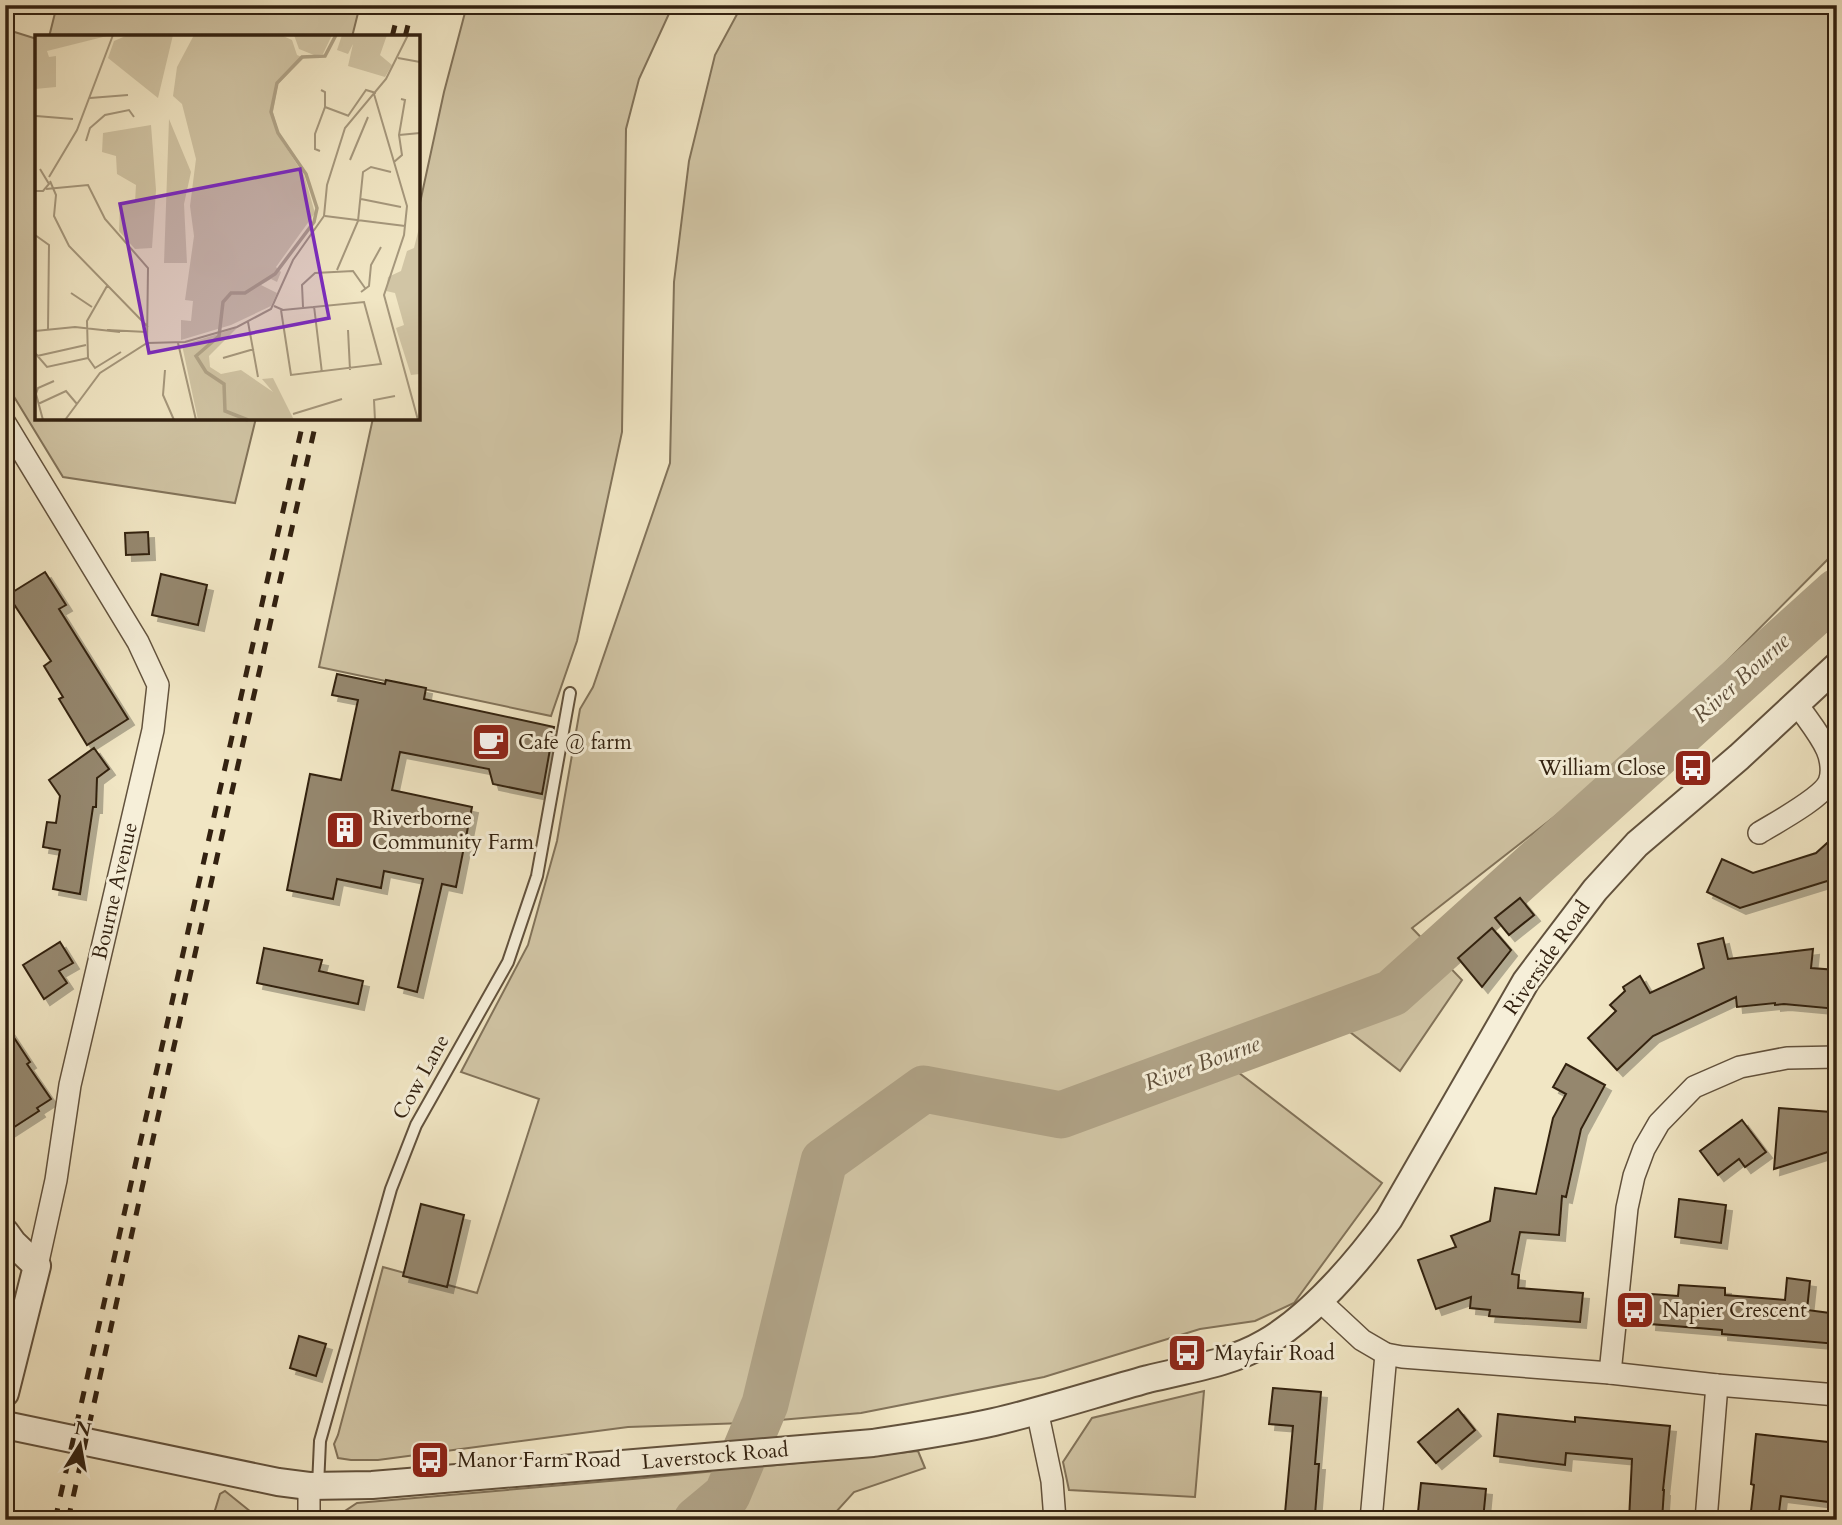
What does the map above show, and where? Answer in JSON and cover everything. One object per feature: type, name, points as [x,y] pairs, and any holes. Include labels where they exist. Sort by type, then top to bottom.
[{"type":"street","name":"Bourne Avenue","points":[[5,423],[138,642],[158,685],[153,730],[70,1085],[56,1180],[37,1266],[15,1320],[5,1393]]},
{"type":"street","name":"Riverside Road","points":[[1319,1300],[1365,1252],[1389,1219],[1527,981],[1595,890],[1637,844],[1837,666]]},
{"type":"street","points":[[1759,833],[1821,793],[1829,781],[1831,768],[1828,753],[1797,704]]},
{"type":"street","points":[[1610,1373],[1627,1208],[1634,1176],[1644,1149],[1659,1124],[1694,1087],[1740,1067],[1787,1058],[1837,1057]]},
{"type":"street","points":[[8,1244],[37,1266]]},
{"type":"street","points":[[1319,1300],[1362,1339],[1385,1354],[1837,1395]]},
{"type":"street","name":"Laverstock Road","points":[[5,1425],[236,1474],[314,1486],[372,1485],[873,1443],[995,1421],[1215,1364],[1266,1343],[1319,1300]]},
{"type":"street","points":[[1371,1520],[1385,1354]]},
{"type":"street","points":[[1706,1520],[1717,1385]]},
{"type":"street","points":[[1037,1410],[1052,1481],[1055,1520]]},
{"type":"street","points":[[309,1520],[314,1486]]},
{"type":"lane","name":"Cow Lane","points":[[314,1486],[320,1441],[391,1189],[416,1125],[508,962],[537,876],[570,693]]},
{"type":"shaded area","points":[[57,5],[86,5],[155,14],[157,5],[360,5],[352,35],[50,35]]},
{"type":"shaded area","points":[[467,5],[673,5],[639,79],[626,129],[622,432],[577,641],[551,716],[319,667],[373,420],[420,420],[420,203],[444,92]]},
{"type":"shaded area","points":[[742,5],[1837,5],[1837,550],[1636,753],[1412,928],[1462,980],[1400,1071],[1346,1029],[1234,1069],[1382,1183],[1294,1303],[1255,1321],[1200,1329],[1044,1377],[861,1413],[745,1423],[628,1427],[378,1460],[338,1458],[334,1444],[383,1267],[477,1293],[539,1099],[461,1072],[528,945],[557,841],[580,709],[593,687],[670,463],[674,282],[689,161],[715,55]]},
{"type":"shaded area","points":[[5,29],[35,38],[35,420],[256,420],[235,503],[63,477],[5,382]]},
{"type":"shaded area","points":[[1204,1391],[1195,1497],[1069,1490],[1063,1462],[1092,1418]]},
{"type":"shaded area","points":[[918,1451],[925,1468],[854,1492],[836,1512],[821,1520],[339,1520],[342,1513],[357,1503]]},
{"type":"shaded area","points":[[225,1491],[261,1520],[212,1520],[220,1494]]},
{"type":"building","points":[[148,532],[149,554],[126,555],[125,533]]},
{"type":"building","points":[[45,572],[66,605],[59,609],[128,719],[87,745],[59,699],[63,697],[44,666],[51,661],[8,595]]},
{"type":"building","points":[[161,574],[207,585],[198,625],[152,615]]},
{"type":"building","points":[[337,674],[385,684],[386,680],[426,688],[424,699],[554,727],[542,794],[493,784],[489,769],[400,752],[392,790],[472,807],[456,887],[442,884],[417,992],[398,987],[423,879],[384,871],[381,888],[337,879],[333,899],[287,890],[310,774],[341,780],[358,700],[332,695]]},
{"type":"building","points":[[94,748],[109,769],[97,778],[96,807],[93,807],[80,894],[53,889],[60,850],[43,847],[47,822],[56,823],[60,796],[49,780]]},
{"type":"building","points":[[1837,834],[1837,878],[1740,908],[1707,892],[1722,859],[1753,873],[1816,853]]},
{"type":"building","points":[[1520,898],[1534,915],[1509,935],[1495,918]]},
{"type":"building","points":[[1492,928],[1511,950],[1482,987],[1458,958]]},
{"type":"building","points":[[1723,938],[1728,959],[1813,949],[1811,968],[1837,970],[1837,1009],[1775,1003],[1737,1007],[1736,997],[1653,1036],[1617,1070],[1588,1038],[1616,1011],[1610,1005],[1625,991],[1623,987],[1640,976],[1650,993],[1704,968],[1698,944]]},
{"type":"building","points":[[60,942],[73,963],[59,971],[67,983],[44,999],[23,965]]},
{"type":"building","points":[[264,948],[322,960],[319,971],[363,981],[358,1004],[257,983]]},
{"type":"building","points":[[5,1024],[30,1062],[27,1064],[51,1099],[37,1108],[39,1111],[5,1133]]},
{"type":"building","points":[[1566,1064],[1605,1085],[1581,1129],[1566,1197],[1562,1196],[1559,1235],[1520,1232],[1512,1274],[1519,1275],[1518,1288],[1583,1293],[1580,1322],[1489,1316],[1490,1310],[1470,1308],[1471,1297],[1436,1309],[1418,1260],[1456,1247],[1451,1236],[1490,1221],[1495,1188],[1536,1194],[1553,1118],[1566,1094],[1553,1087]]},
{"type":"building","points":[[1779,1108],[1831,1112],[1828,1152],[1774,1169]]},
{"type":"building","points":[[1742,1120],[1766,1152],[1745,1167],[1739,1159],[1718,1175],[1700,1151]]},
{"type":"building","points":[[1679,1199],[1726,1205],[1721,1243],[1675,1237]]},
{"type":"building","points":[[421,1204],[464,1215],[447,1287],[403,1276]]},
{"type":"building","points":[[1787,1278],[1810,1281],[1807,1310],[1837,1314],[1837,1344],[1722,1334],[1722,1330],[1650,1324],[1652,1294],[1678,1296],[1679,1285],[1725,1288],[1725,1295],[1785,1300]]},
{"type":"building","points":[[299,1336],[326,1344],[316,1376],[290,1368]]},
{"type":"building","points":[[1273,1388],[1321,1392],[1315,1464],[1319,1464],[1315,1515],[1285,1513],[1293,1426],[1269,1424]]},
{"type":"building","points":[[1458,1409],[1475,1430],[1436,1463],[1418,1442]]},
{"type":"building","points":[[1498,1414],[1575,1422],[1575,1417],[1670,1426],[1662,1520],[1629,1520],[1632,1459],[1566,1453],[1565,1465],[1494,1456]]},
{"type":"building","points":[[1756,1434],[1837,1443],[1837,1503],[1781,1496],[1778,1520],[1750,1520]]},
{"type":"building","points":[[1421,1483],[1486,1489],[1483,1520],[1454,1520],[1454,1516],[1418,1512]]},
{"type":"waterway","name":"River Bourne","points":[[697,1520],[727,1495],[765,1404],[824,1161],[924,1089],[1061,1115],[1392,993],[1837,592]]},
{"type":"railway","points":[[392,35],[400,5]]},
{"type":"railway","points":[[406,35],[413,5]]},
{"type":"railway","points":[[55,1520],[304,420]]},
{"type":"railway","points":[[68,1520],[317,420]]},
{"type":"place","name":"Cafe @ farm","points":[[491,742]]},
{"type":"place","name":"William Close","points":[[1693,768]]},
{"type":"place","name":"Riverborne Community Farm","points":[[345,830]]},
{"type":"place","name":"Napier Crescent","points":[[1635,1310]]},
{"type":"place","name":"Mayfair Road","points":[[1187,1353]]},
{"type":"place","name":"Manor Farm Road","points":[[430,1460]]}]
